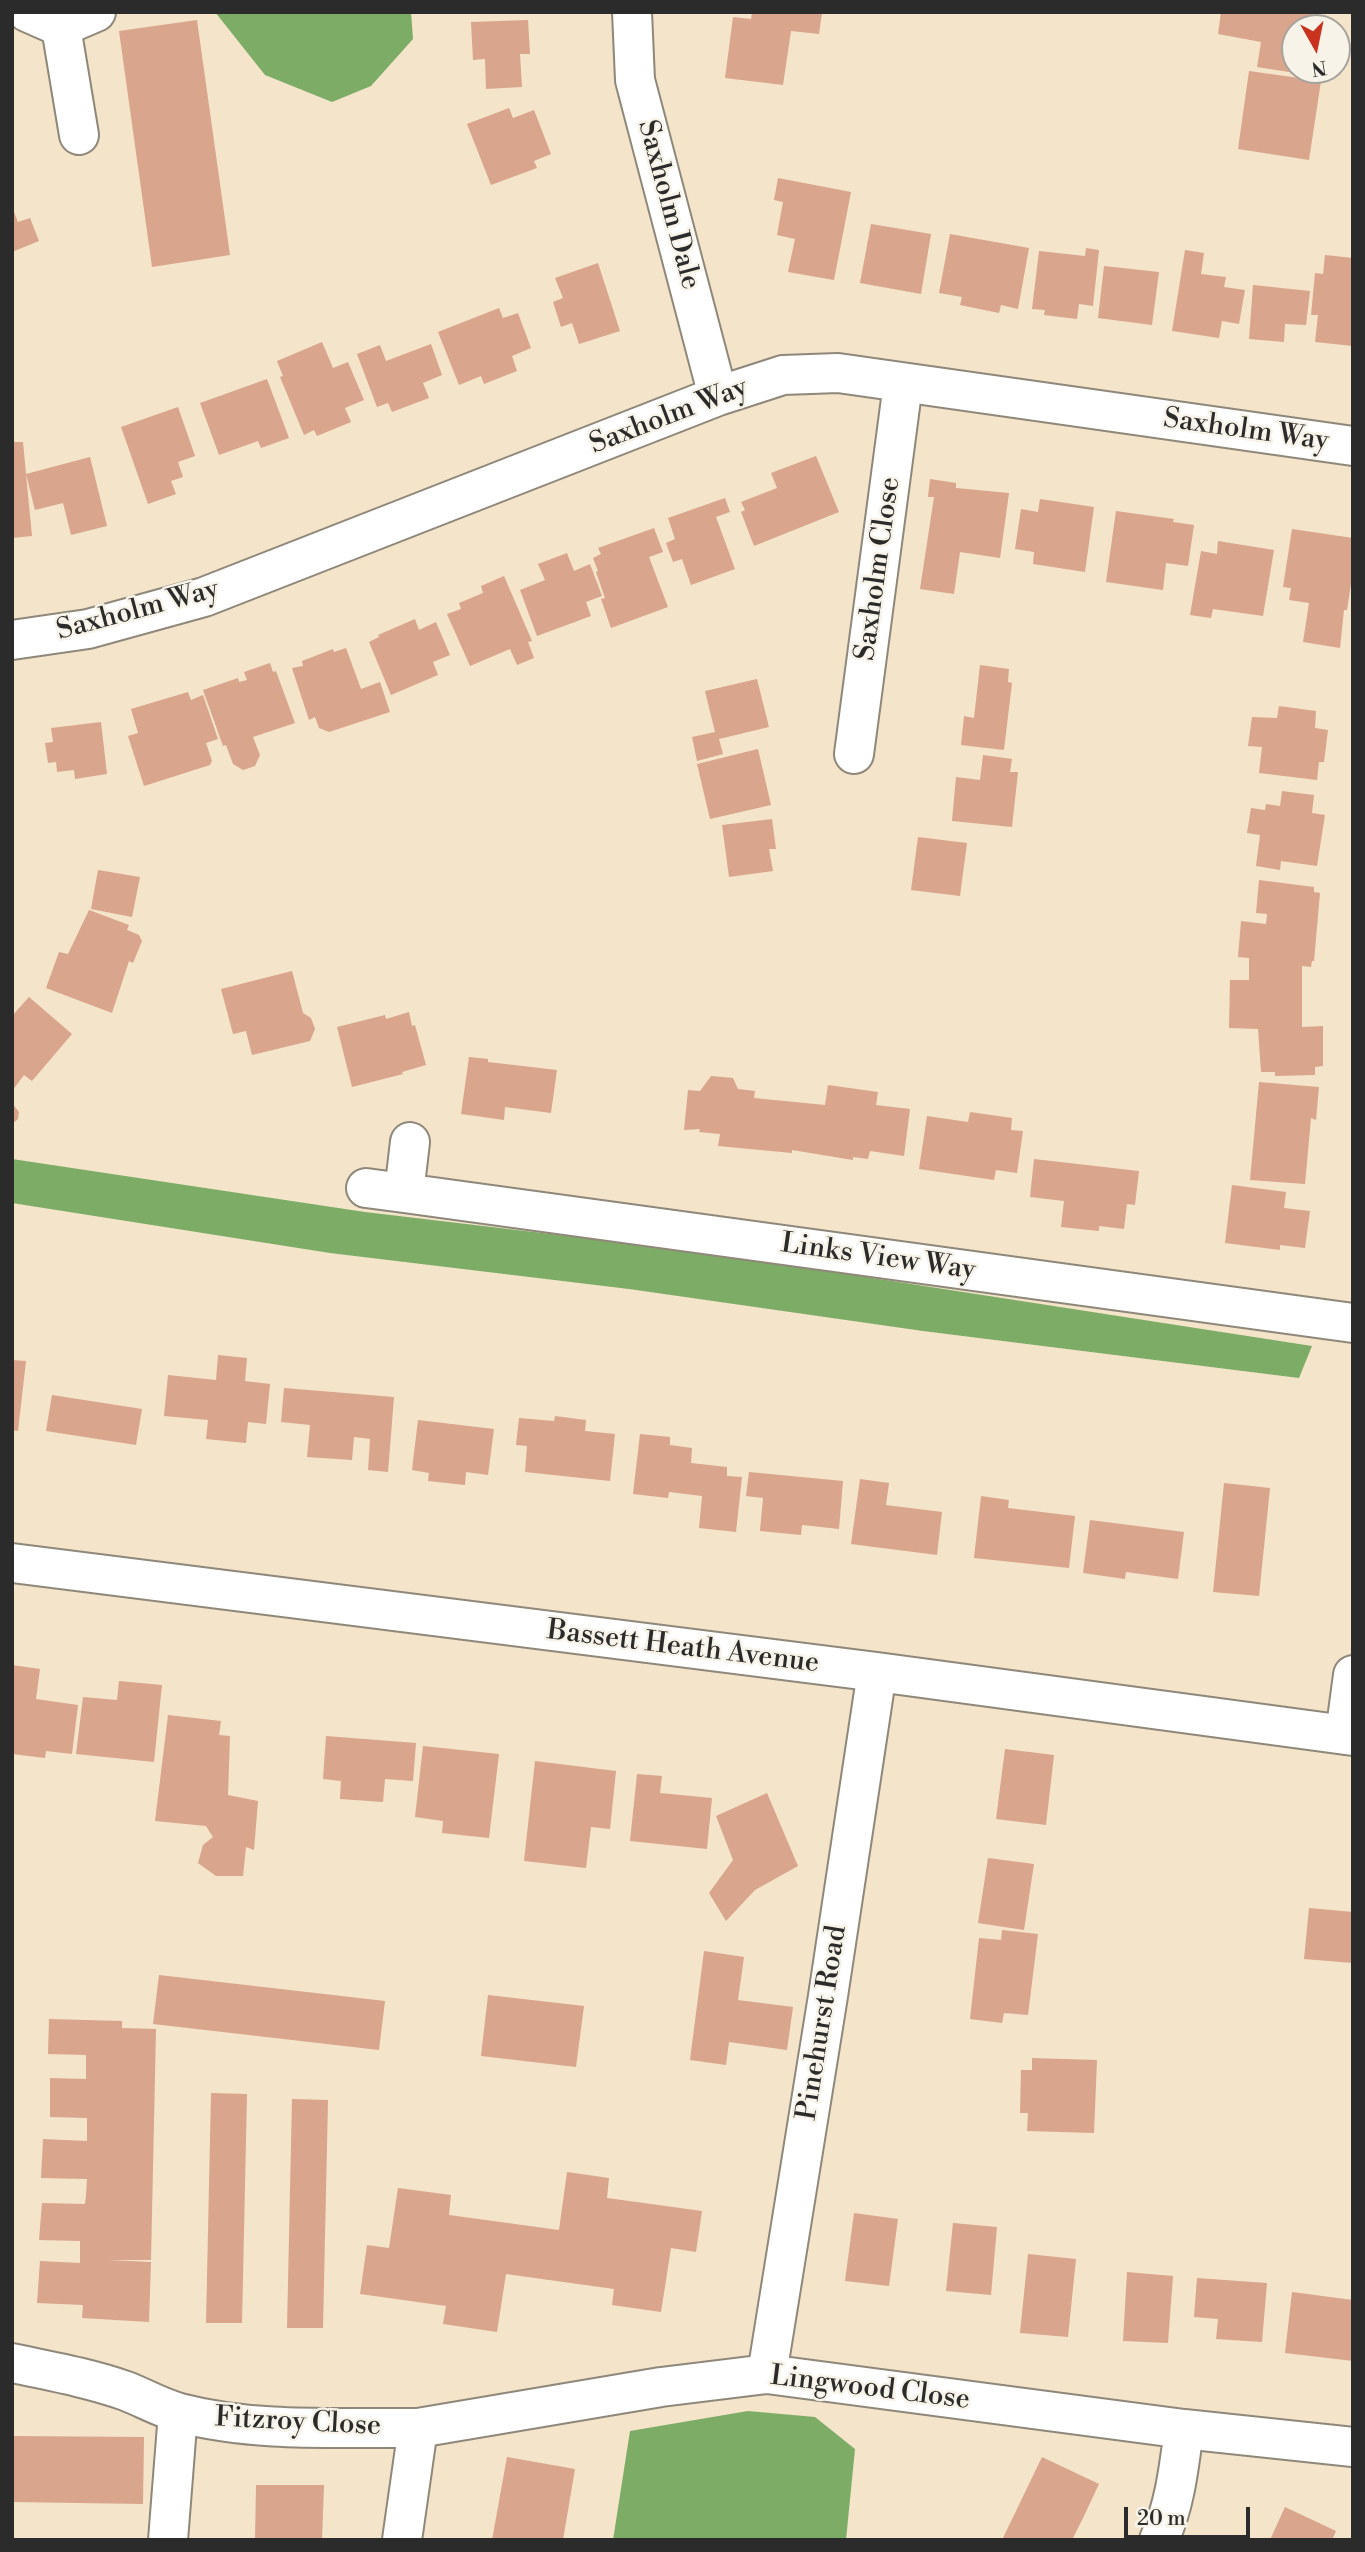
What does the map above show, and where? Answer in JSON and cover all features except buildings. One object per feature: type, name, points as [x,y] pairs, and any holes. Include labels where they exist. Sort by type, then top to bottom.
[{"type":"street","points":[[79,135],[44,20],[96,12]]},
{"type":"street","name":"Saxholm Dale","points":[[632,12],[635,80],[718,396]]},
{"type":"street","name":"Saxholm Way","points":[[12,640],[88,629],[204,597],[718,396],[783,375],[838,373],[1353,446]]},
{"type":"street","name":"Saxholm Close","points":[[854,754],[903,384]]},
{"type":"street","points":[[404,1193],[410,1142]]},
{"type":"street","name":"Links View Way","points":[[366,1188],[1353,1323]]},
{"type":"street","name":"Bassett Heath Avenue","points":[[12,1563],[877,1672],[1349,1735]]},
{"type":"street","name":"Pinehurst Road","points":[[767,2374],[877,1672]]},
{"type":"street","points":[[1349,1735],[1353,1675]]},
{"type":"street","name":"Fitzroy Close","points":[[12,2363],[59,2372],[124,2391],[178,2413],[264,2427],[418,2428]]},
{"type":"street","name":"Lingwood Close","points":[[418,2428],[661,2387],[767,2374],[1184,2429],[1353,2447]]},
{"type":"street","name":"Fitzroy Close","points":[[168,2540],[178,2413]]},
{"type":"street","points":[[402,2540],[418,2428]]},
{"type":"street","points":[[1158,2540],[1176,2488],[1184,2429]]},
{"type":"green space","points":[[215,12],[411,12],[413,39],[371,86],[332,102],[265,75]]},
{"type":"green space","points":[[12,1159],[365,1212],[711,1253],[1312,1346],[1299,1378],[923,1331],[629,1289],[330,1253],[12,1203]]},
{"type":"green space","points":[[748,2411],[815,2417],[855,2449],[846,2540],[613,2540],[630,2431]]}]
